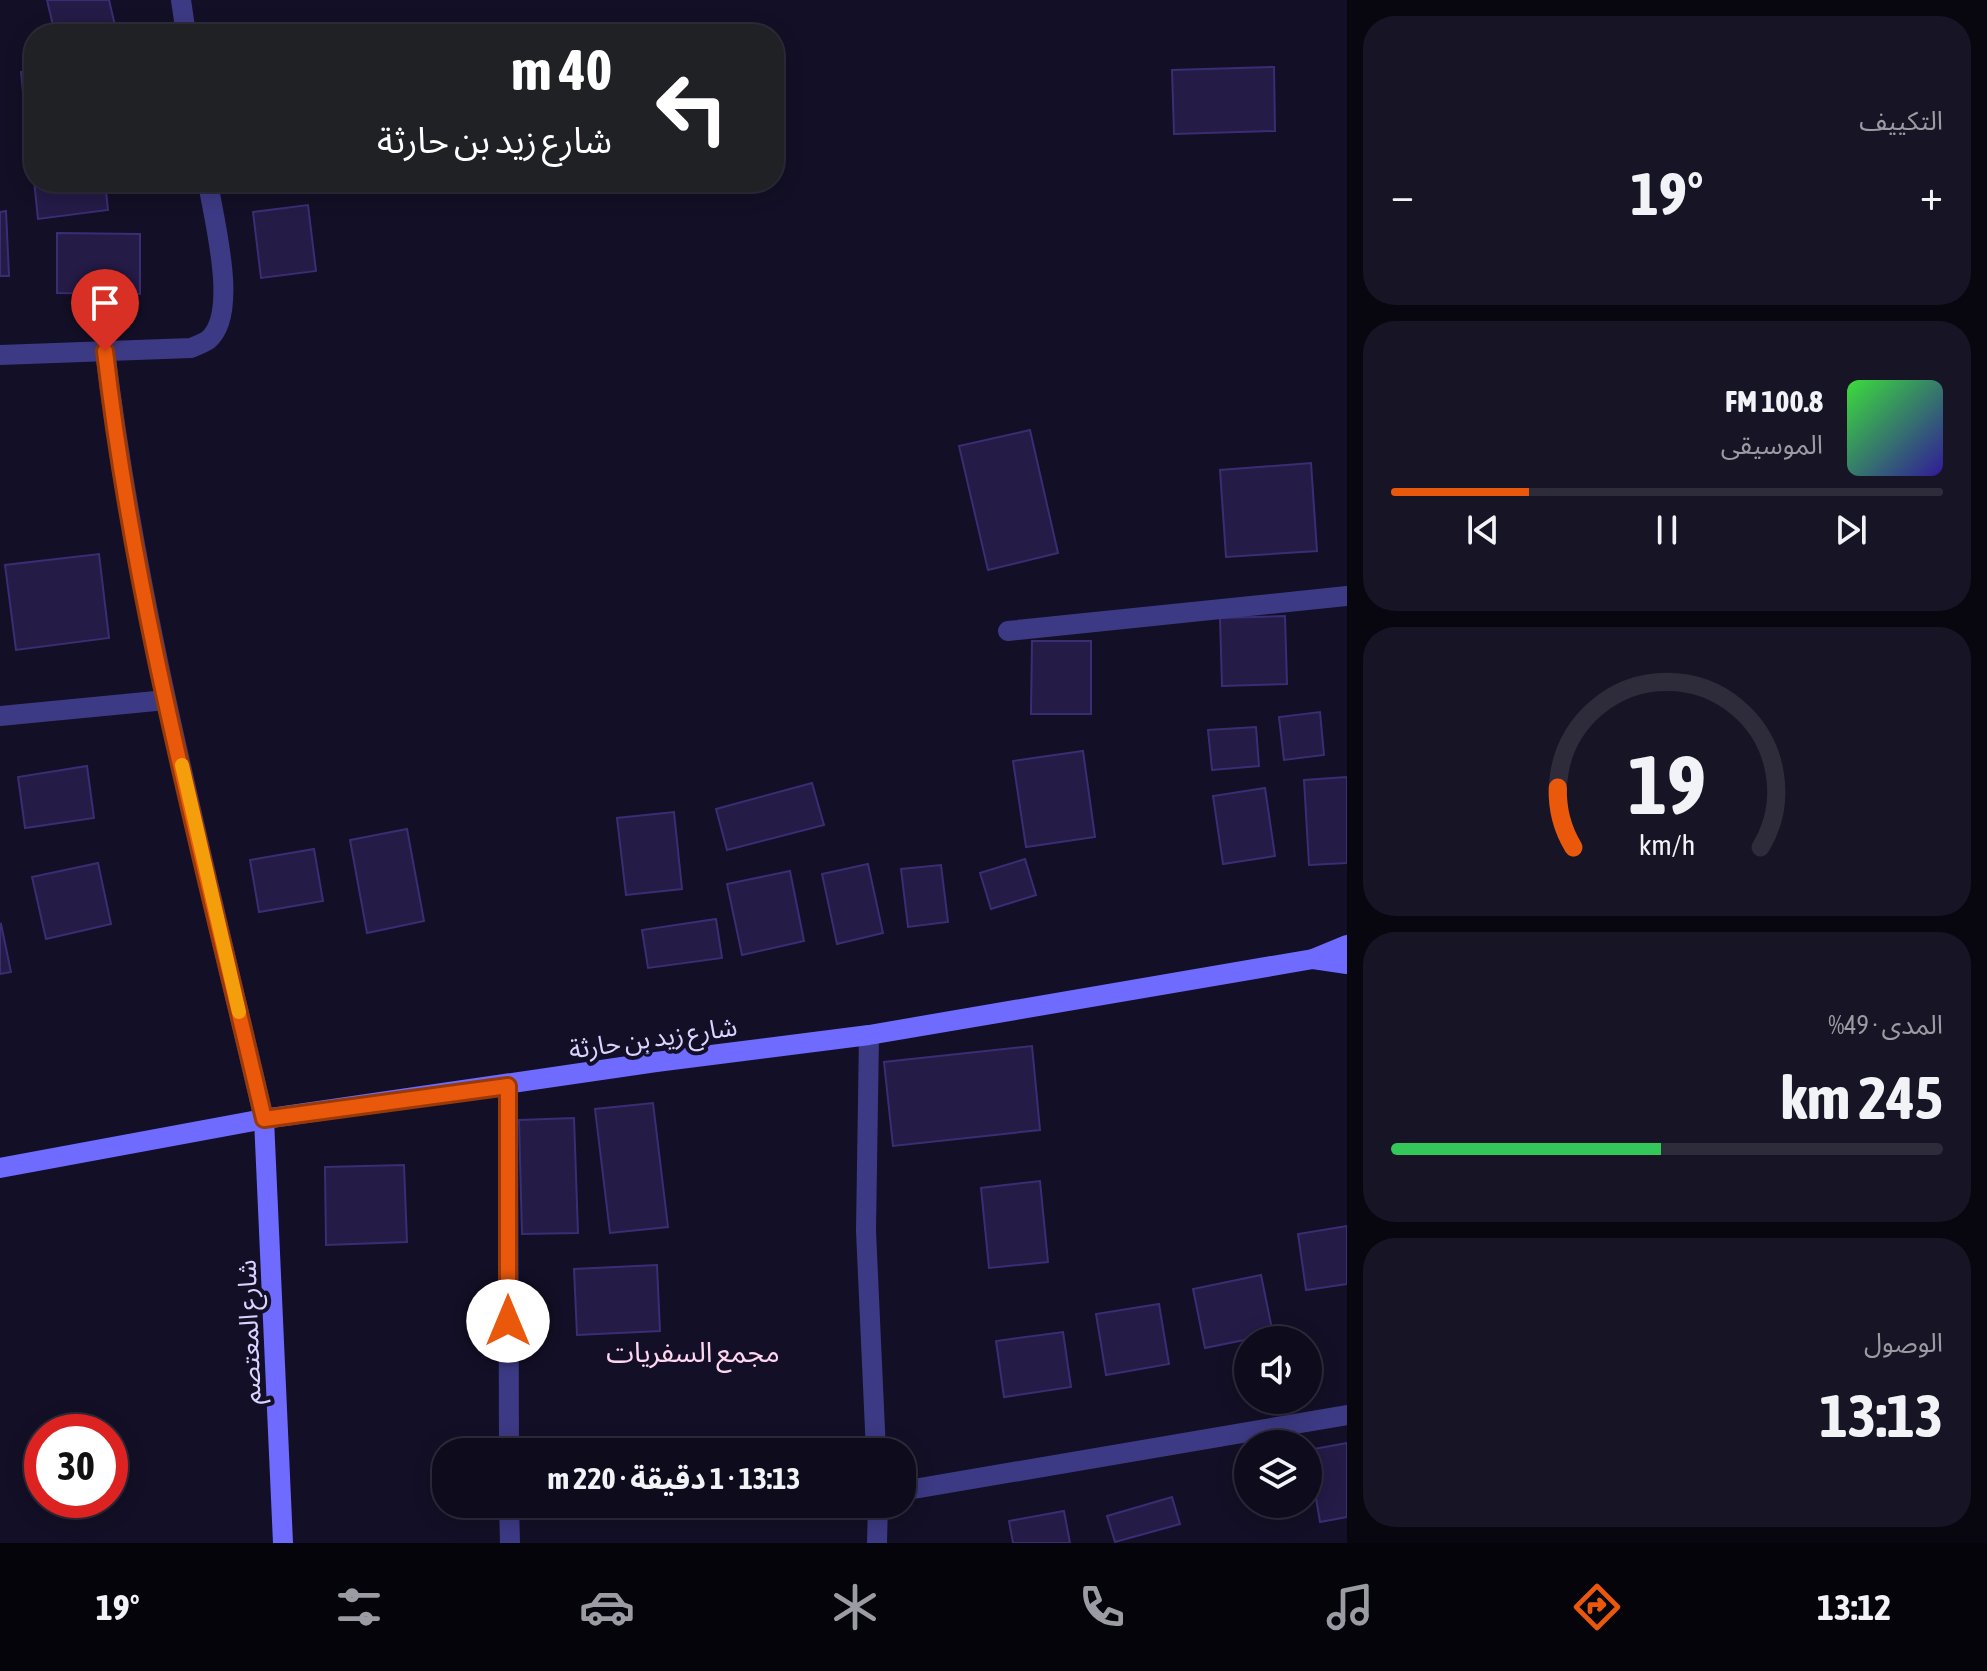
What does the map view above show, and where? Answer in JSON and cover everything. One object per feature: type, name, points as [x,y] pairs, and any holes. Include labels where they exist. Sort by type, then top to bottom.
[{"type":"street","points":[[181,0],[185,24]]},
{"type":"street","points":[[0,355],[191,348],[209,339],[223,311],[224,287],[210,192]]},
{"type":"street","points":[[105,351],[120,469],[166,700],[264,1119]]},
{"type":"street","points":[[1008,631],[1347,596]]},
{"type":"street","points":[[0,716],[166,700]]},
{"type":"street","name":"شارع زيد بن حارثة","points":[[0,1168],[264,1119],[508,1086],[656,1062],[869,1035],[1313,959],[1347,945]]},
{"type":"street","name":"شارع زيد بن حارثة","points":[[1313,959],[1347,964]]},
{"type":"street","points":[[869,1035],[866,1231],[875,1438]]},
{"type":"street","points":[[508,1086],[509,1438]]},
{"type":"street","name":"شارع المعتصم","points":[[264,1119],[283,1543]]},
{"type":"street","points":[[916,1489],[1347,1415]]},
{"type":"street","points":[[509,1518],[510,1543]]},
{"type":"street","points":[[877,1543],[878,1518]]},
{"type":"building","points":[[47,0],[109,0],[115,24],[53,24]]},
{"type":"building","points":[[1274,67],[1275,131],[1174,134],[1172,70]]},
{"type":"building","points":[[21,72],[24,72],[24,103]]},
{"type":"building","points":[[35,192],[106,192],[108,210],[38,219]]},
{"type":"building","points":[[308,205],[316,271],[261,278],[253,212]]},
{"type":"building","points":[[6,211],[9,276],[0,276],[0,212]]},
{"type":"building","points":[[57,233],[140,234],[140,294],[57,293]]},
{"type":"building","points":[[1030,430],[1058,553],[988,570],[959,446]]},
{"type":"building","points":[[1311,463],[1317,551],[1226,557],[1220,470]]},
{"type":"building","points":[[99,554],[109,638],[16,650],[5,565]]},
{"type":"building","points":[[1285,616],[1287,684],[1222,686],[1220,618]]},
{"type":"building","points":[[1032,641],[1091,641],[1091,714],[1031,714]]},
{"type":"building","points":[[1320,712],[1324,755],[1284,760],[1279,717]]},
{"type":"building","points":[[1256,727],[1259,766],[1212,770],[1208,730]]},
{"type":"building","points":[[1083,751],[1095,837],[1026,847],[1013,761]]},
{"type":"building","points":[[87,766],[94,818],[25,828],[18,777]]},
{"type":"building","points":[[1347,777],[1347,863],[1309,865],[1304,780]]},
{"type":"building","points":[[812,783],[824,825],[727,850],[716,809]]},
{"type":"building","points":[[1265,788],[1275,856],[1223,864],[1213,796]]},
{"type":"building","points":[[674,812],[682,889],[626,895],[617,818]]},
{"type":"building","points":[[407,829],[424,921],[367,933],[350,840]]},
{"type":"building","points":[[314,849],[323,901],[259,912],[250,860]]},
{"type":"building","points":[[1025,859],[1036,895],[991,909],[980,873]]},
{"type":"building","points":[[98,863],[111,924],[46,939],[32,877]]},
{"type":"building","points":[[868,864],[883,933],[837,944],[822,874]]},
{"type":"building","points":[[941,865],[948,922],[908,927],[901,869]]},
{"type":"building","points":[[790,871],[804,941],[742,955],[727,884]]},
{"type":"building","points":[[716,919],[722,958],[648,968],[642,930]]},
{"type":"building","points":[[0,925],[11,972],[0,974]]},
{"type":"building","points":[[1032,1046],[1040,1130],[893,1146],[884,1062]]},
{"type":"building","points":[[653,1103],[668,1227],[610,1233],[595,1109]]},
{"type":"building","points":[[574,1118],[578,1233],[522,1234],[519,1120]]},
{"type":"building","points":[[404,1165],[407,1242],[326,1245],[325,1167]]},
{"type":"building","points":[[1040,1181],[1048,1262],[989,1268],[981,1188]]},
{"type":"building","points":[[1347,1226],[1347,1284],[1306,1290],[1298,1234]]},
{"type":"building","points":[[657,1265],[660,1331],[577,1335],[574,1269]]},
{"type":"building","points":[[1261,1275],[1271,1326],[1234,1326],[1234,1342],[1205,1348],[1193,1289]]},
{"type":"building","points":[[1159,1304],[1169,1364],[1106,1375],[1096,1314]]},
{"type":"building","points":[[1063,1332],[1071,1387],[1004,1397],[996,1341]]},
{"type":"building","points":[[1347,1443],[1347,1517],[1320,1522],[1322,1518],[1322,1447]]},
{"type":"building","points":[[1172,1497],[1180,1524],[1115,1542],[1107,1516]]},
{"type":"building","points":[[1064,1511],[1070,1543],[1013,1543],[1009,1521]]},
{"type":"slow traffic","points":[[182,765],[239,1012]]},
{"type":"district","name":"مجمع السفريات","points":[[693,1352]]},
{"type":"route","points":[[105,351],[120,469],[141,580],[264,1119],[508,1086],[508,1321]]}]
